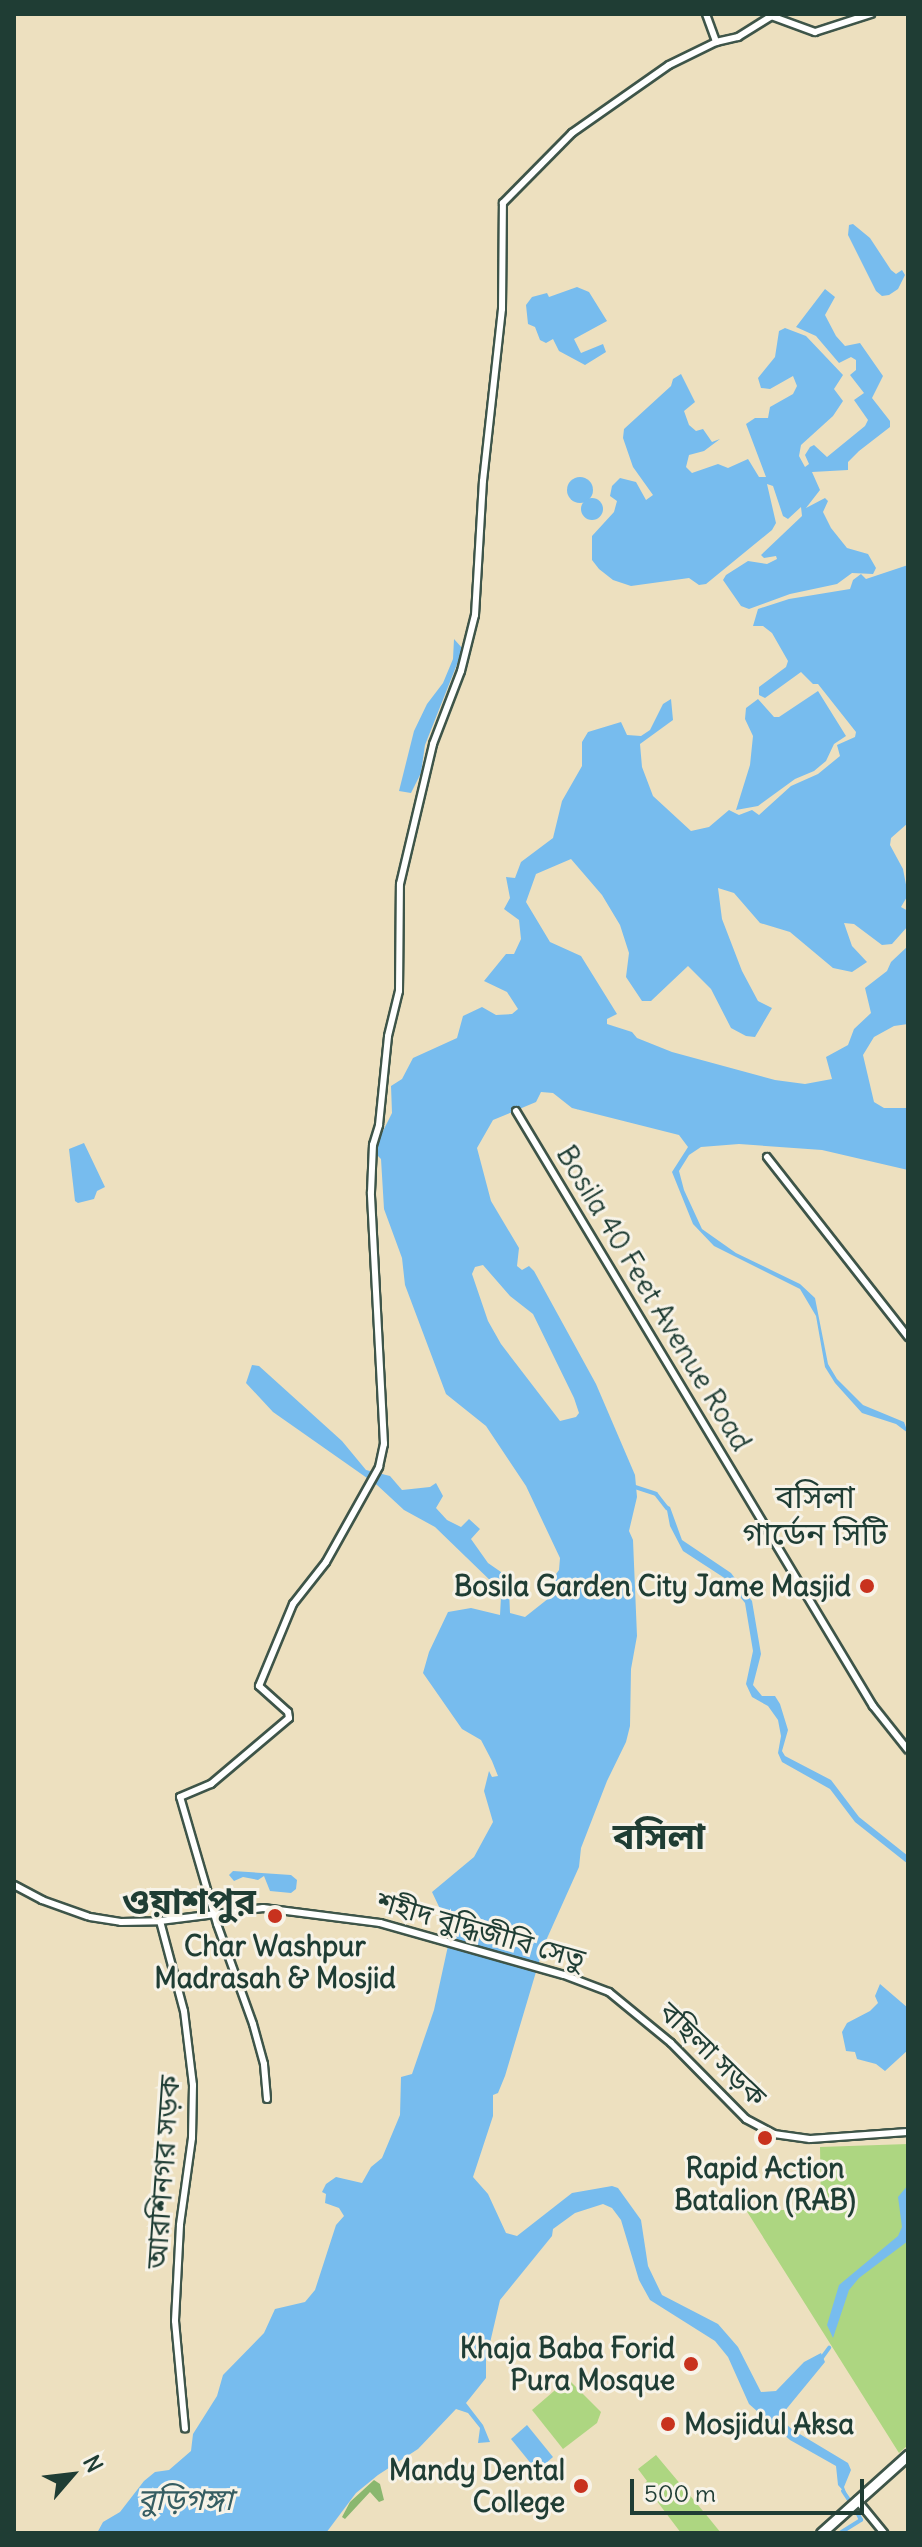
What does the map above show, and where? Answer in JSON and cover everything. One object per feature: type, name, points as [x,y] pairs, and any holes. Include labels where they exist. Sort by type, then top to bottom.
[{"type":"highway","points":[[821,2533],[908,2455]]},
{"type":"street","points":[[267,2099],[259,2047],[180,1797],[211,1784],[289,1718],[288,1712],[259,1686],[293,1604],[326,1562],[370,1485],[379,1467],[384,1444],[371,1192],[373,1145],[379,1125],[388,1036],[399,991],[400,884],[433,744],[461,671],[475,615],[483,481],[502,309],[503,203],[572,133],[669,65],[716,42],[738,37],[771,16],[815,32],[871,14]]},
{"type":"street","points":[[706,16],[716,42]]},
{"type":"street","name":"Bosila 40 Feet Avenue Road","points":[[516,1111],[873,1706],[908,1750]]},
{"type":"street","points":[[767,1157],[908,1337]]},
{"type":"street","name":"শহীদ বুদ্ধিজীবি সেতু","points":[[14,1885],[42,1900],[89,1917],[160,1921],[263,1908],[380,1923],[564,1975],[609,1992],[632,2008]]},
{"type":"street","name":"আরশিনগর সড়ক","points":[[160,1921],[184,2011],[193,2085],[192,2138],[180,2225],[175,2321],[185,2429]]},
{"type":"street","name":"বছিলা সড়ক","points":[[632,2008],[758,2123],[791,2137],[908,2132]]},
{"type":"street","points":[[857,2500],[884,2533]]},
{"type":"green space","points":[[908,2144],[908,2445],[899,2453],[746,2210],[821,2210],[820,2147]]},
{"type":"green space","points":[[568,2379],[601,2412],[597,2423],[563,2449],[532,2410]]},
{"type":"green space","points":[[656,2455],[721,2533],[681,2533],[644,2484],[647,2481],[638,2469]]},
{"type":"green space","points":[[374,2480],[380,2484],[384,2500],[379,2502],[370,2492],[345,2519],[342,2517],[350,2502]]},
{"type":"water","points":[[853,224],[870,238],[891,270],[896,274],[902,270],[905,275],[898,289],[889,295],[882,296],[876,291],[848,235],[849,225]]},
{"type":"water","points":[[577,287],[589,292],[607,321],[574,339],[581,353],[603,344],[606,352],[585,365],[559,351],[553,339],[546,343],[540,340],[535,327],[528,324],[526,305],[532,297],[547,293],[549,297]]},
{"type":"water","points":[[825,289],[835,297],[825,315],[836,336],[845,346],[860,343],[883,376],[872,398],[890,421],[890,427],[848,462],[848,470],[812,472],[820,490],[806,508],[825,498],[828,501],[823,512],[831,528],[847,548],[868,554],[876,568],[873,574],[852,573],[837,584],[790,594],[749,609],[741,606],[723,580],[726,575],[748,561],[767,564],[777,559],[776,556],[764,558],[761,555],[802,516],[801,507],[788,519],[783,516],[773,486],[767,484],[776,523],[772,530],[706,584],[699,585],[689,578],[631,586],[613,580],[592,560],[592,536],[614,512],[617,501],[610,496],[612,486],[620,478],[636,482],[646,500],[653,495],[633,467],[623,438],[624,429],[681,374],[695,402],[684,411],[689,425],[696,431],[703,429],[712,442],[720,439],[704,451],[689,455],[686,467],[692,473],[718,464],[728,468],[748,459],[759,477],[766,477],[746,424],[755,418],[768,418],[770,407],[793,394],[797,386],[793,376],[770,389],[761,388],[758,378],[775,357],[779,331],[785,328],[806,336],[843,375],[834,389],[843,401],[833,416],[801,445],[799,456],[805,467],[809,464],[805,455],[810,447],[814,445],[827,457],[865,426],[868,420],[854,400],[864,393],[850,375],[856,370],[856,360],[851,357],[839,363],[816,336],[796,327]]},
{"type":"water","points":[[580,477],[589,481],[593,490],[589,499],[580,503],[571,499],[567,490],[571,481]]},
{"type":"water","points":[[592,498],[600,501],[603,509],[600,517],[592,520],[584,517],[581,509],[584,501]]},
{"type":"water","name":"বুড়িগঙ্গা","points":[[908,565],[908,823],[891,838],[890,845],[903,869],[908,895],[901,907],[908,911],[908,926],[892,944],[882,945],[854,924],[844,923],[852,946],[867,962],[852,972],[833,968],[790,932],[760,923],[734,893],[718,888],[722,919],[742,971],[758,1001],[772,1008],[755,1037],[746,1036],[731,1028],[711,989],[688,966],[651,1001],[642,1001],[626,977],[629,953],[620,925],[602,895],[571,859],[536,874],[526,902],[550,942],[581,956],[617,1014],[607,1019],[607,1024],[632,1032],[637,1038],[672,1052],[775,1080],[805,1084],[832,1079],[826,1057],[848,1045],[854,1029],[871,1013],[865,988],[887,971],[891,962],[908,946],[908,1024],[894,1026],[874,1037],[863,1055],[874,1102],[884,1108],[908,1108],[908,1170],[822,1150],[739,1144],[701,1147],[689,1155],[679,1171],[702,1229],[736,1253],[800,1284],[815,1298],[828,1364],[837,1379],[863,1405],[904,1422],[908,1433],[896,1424],[862,1413],[835,1383],[825,1367],[816,1316],[800,1289],[714,1246],[693,1224],[672,1172],[688,1147],[679,1135],[572,1108],[553,1093],[541,1092],[536,1102],[493,1120],[477,1148],[491,1201],[519,1248],[517,1266],[522,1270],[529,1266],[534,1271],[596,1384],[635,1475],[637,1497],[629,1531],[633,1540],[637,1636],[631,1669],[630,1726],[626,1742],[581,1848],[579,1867],[544,1945],[505,2076],[498,2093],[493,2095],[493,2116],[473,2177],[488,2194],[506,2233],[517,2236],[572,2193],[612,2186],[618,2188],[641,2220],[648,2266],[662,2295],[718,2324],[738,2347],[761,2392],[776,2391],[804,2362],[821,2353],[825,2362],[779,2418],[793,2430],[848,2463],[851,2470],[844,2487],[847,2495],[838,2485],[836,2466],[790,2440],[749,2404],[728,2357],[715,2341],[650,2300],[639,2280],[621,2220],[612,2208],[603,2204],[575,2213],[553,2229],[552,2236],[500,2300],[486,2360],[486,2378],[466,2403],[483,2425],[490,2442],[478,2443],[480,2428],[468,2413],[456,2409],[418,2449],[356,2493],[326,2533],[97,2533],[103,2522],[120,2512],[144,2481],[155,2472],[169,2470],[191,2451],[193,2434],[217,2396],[223,2375],[264,2333],[275,2309],[305,2302],[315,2290],[336,2225],[344,2216],[339,2208],[325,2203],[326,2194],[322,2192],[326,2184],[336,2177],[362,2183],[371,2167],[382,2158],[400,2115],[401,2077],[412,2074],[434,2010],[451,1932],[432,1892],[474,1857],[493,1822],[484,1791],[489,1771],[492,1777],[498,1776],[492,1761],[481,1740],[462,1729],[423,1673],[429,1652],[448,1612],[471,1608],[500,1615],[501,1597],[497,1587],[435,1527],[404,1510],[377,1485],[273,1412],[246,1383],[252,1365],[259,1366],[342,1441],[366,1470],[390,1476],[402,1490],[430,1487],[436,1483],[443,1496],[436,1508],[447,1520],[461,1527],[469,1519],[480,1529],[471,1539],[488,1563],[501,1572],[509,1589],[510,1613],[525,1617],[549,1598],[551,1581],[559,1570],[560,1558],[526,1486],[486,1426],[446,1394],[405,1285],[402,1258],[384,1209],[381,1159],[378,1156],[378,1141],[392,1113],[391,1086],[402,1079],[413,1058],[457,1038],[463,1016],[482,1007],[496,1015],[512,1014],[518,1009],[507,992],[484,981],[506,954],[514,954],[521,939],[519,920],[504,909],[510,898],[506,877],[515,878],[521,862],[553,838],[562,801],[582,766],[582,742],[588,732],[621,722],[627,735],[641,736],[650,730],[663,704],[671,699],[673,720],[640,744],[642,767],[653,796],[691,831],[709,827],[729,810],[739,815],[752,810],[759,815],[791,786],[818,774],[840,756],[837,745],[855,737],[856,732],[818,684],[813,684],[801,672],[765,698],[759,695],[759,687],[786,667],[788,661],[772,633],[763,626],[753,626],[758,609],[789,599],[850,589],[853,580],[861,574],[866,579]],"holes":[[[483,1265],[510,1296],[533,1314],[574,1398],[579,1413],[576,1417],[560,1421],[501,1344],[488,1321],[472,1274],[475,1267]]]},
{"type":"water","points":[[454,639],[463,649],[425,745],[421,773],[411,793],[399,791],[414,731],[427,704],[443,683],[453,659]]},
{"type":"water","points":[[818,691],[846,736],[834,744],[826,761],[814,771],[795,779],[758,806],[736,810],[750,765],[753,736],[745,719],[746,708],[758,699],[774,717],[779,717]]},
{"type":"water","points":[[84,1143],[105,1187],[97,1191],[94,1199],[78,1203],[75,1201],[69,1149]]},
{"type":"water","points":[[666,1505],[670,1507],[682,1540],[731,1573],[752,1601],[761,1654],[753,1685],[762,1696],[775,1696],[780,1704],[788,1730],[782,1751],[785,1756],[831,1780],[859,1817],[908,1856],[908,1864],[855,1822],[830,1789],[782,1762],[778,1753],[781,1736],[778,1720],[768,1706],[752,1697],[746,1684],[753,1651],[745,1603],[726,1579],[683,1551],[670,1526]]},
{"type":"water","points":[[233,1871],[291,1875],[297,1880],[296,1889],[291,1893],[270,1891],[264,1876],[258,1880],[243,1877],[234,1881],[229,1875]]},
{"type":"water","points":[[880,1984],[908,2008],[908,2050],[885,2071],[876,2064],[857,2059],[855,2052],[846,2051],[842,2032],[847,2023],[878,2003],[875,1996]]},
{"type":"water","points":[[908,2185],[908,2241],[859,2278],[849,2290],[833,2338],[827,2325],[839,2285],[898,2236],[902,2227],[898,2197]]},
{"type":"water","points":[[527,2425],[553,2457],[537,2471],[511,2439]]},
{"type":"waterway","points":[[632,1486],[656,1494],[667,1508]]},
{"type":"waterway","points":[[821,2359],[829,2348]]},
{"type":"waterway","points":[[843,2491],[849,2500]]},
{"type":"waterway","points":[[840,2533],[861,2520],[857,2512]]},
{"type":"place","name":"Bosila Garden City Jame Masjid","points":[[867,1586]]},
{"type":"place","name":"Char Washpur Madrasah & Mosjid","points":[[275,1916]]},
{"type":"place","name":"Rapid Action Batalion (RAB)","points":[[765,2138]]},
{"type":"place","name":"Khaja Baba Forid Pura Mosque","points":[[691,2364]]},
{"type":"place","name":"Mosjidul Aksa","points":[[668,2424]]},
{"type":"place","name":"Mandy Dental College","points":[[581,2486]]},
{"type":"district","name":"বসিলা গার্ডেন সিটি","points":[[815,1516]]},
{"type":"district","name":"বসিলা","points":[[659,1837]]},
{"type":"district","name":"ওয়াশপুর","points":[[189,1902]]}]
